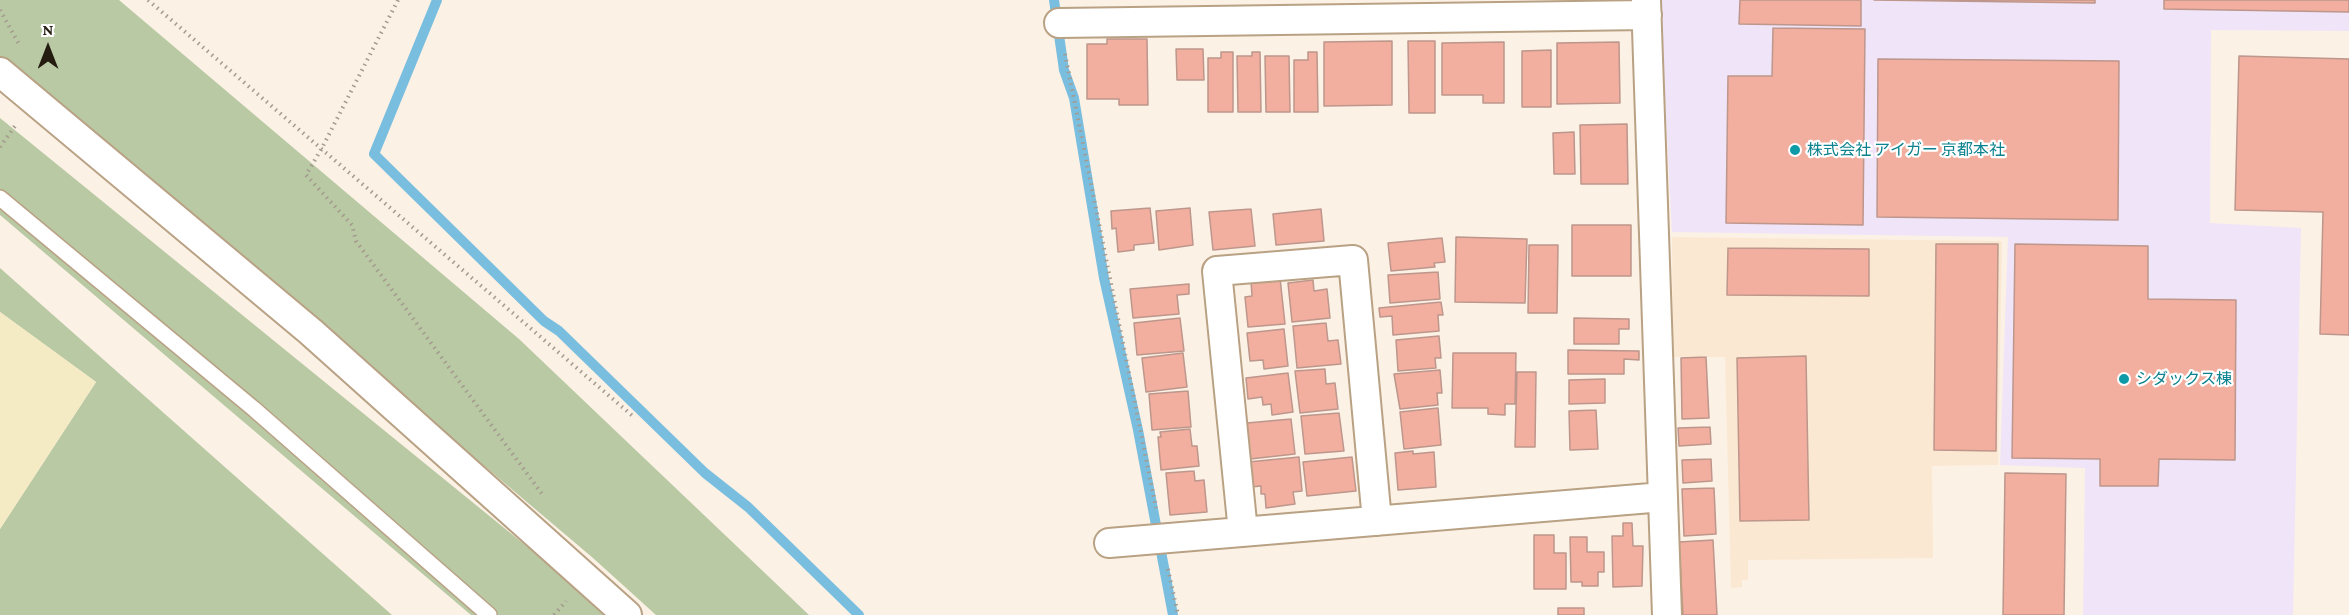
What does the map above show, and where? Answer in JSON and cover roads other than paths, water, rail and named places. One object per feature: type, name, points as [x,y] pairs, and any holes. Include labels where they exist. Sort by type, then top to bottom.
[{"type":"street","points":[[1059,23],[1646,7],[1667,615]]},
{"type":"street","points":[[0,72],[311,332],[627,615]]},
{"type":"street","points":[[1243,532],[1217,271],[1353,260],[1377,521]]},
{"type":"street","points":[[1109,543],[1663,497]]},
{"type":"lane","points":[[0,198],[254,409],[489,615]]},
{"type":"waterway","points":[[437,0],[374,154],[544,321],[559,331],[705,473],[748,507],[859,615]]},
{"type":"waterway","points":[[1054,0],[1064,70],[1074,98],[1104,278],[1138,430],[1173,615]]},
{"type":"place","name":"株式会社 アイガー 京都本社","points":[[1795,150]]},
{"type":"place","name":"シダックス棟","points":[[2124,379]]}]
